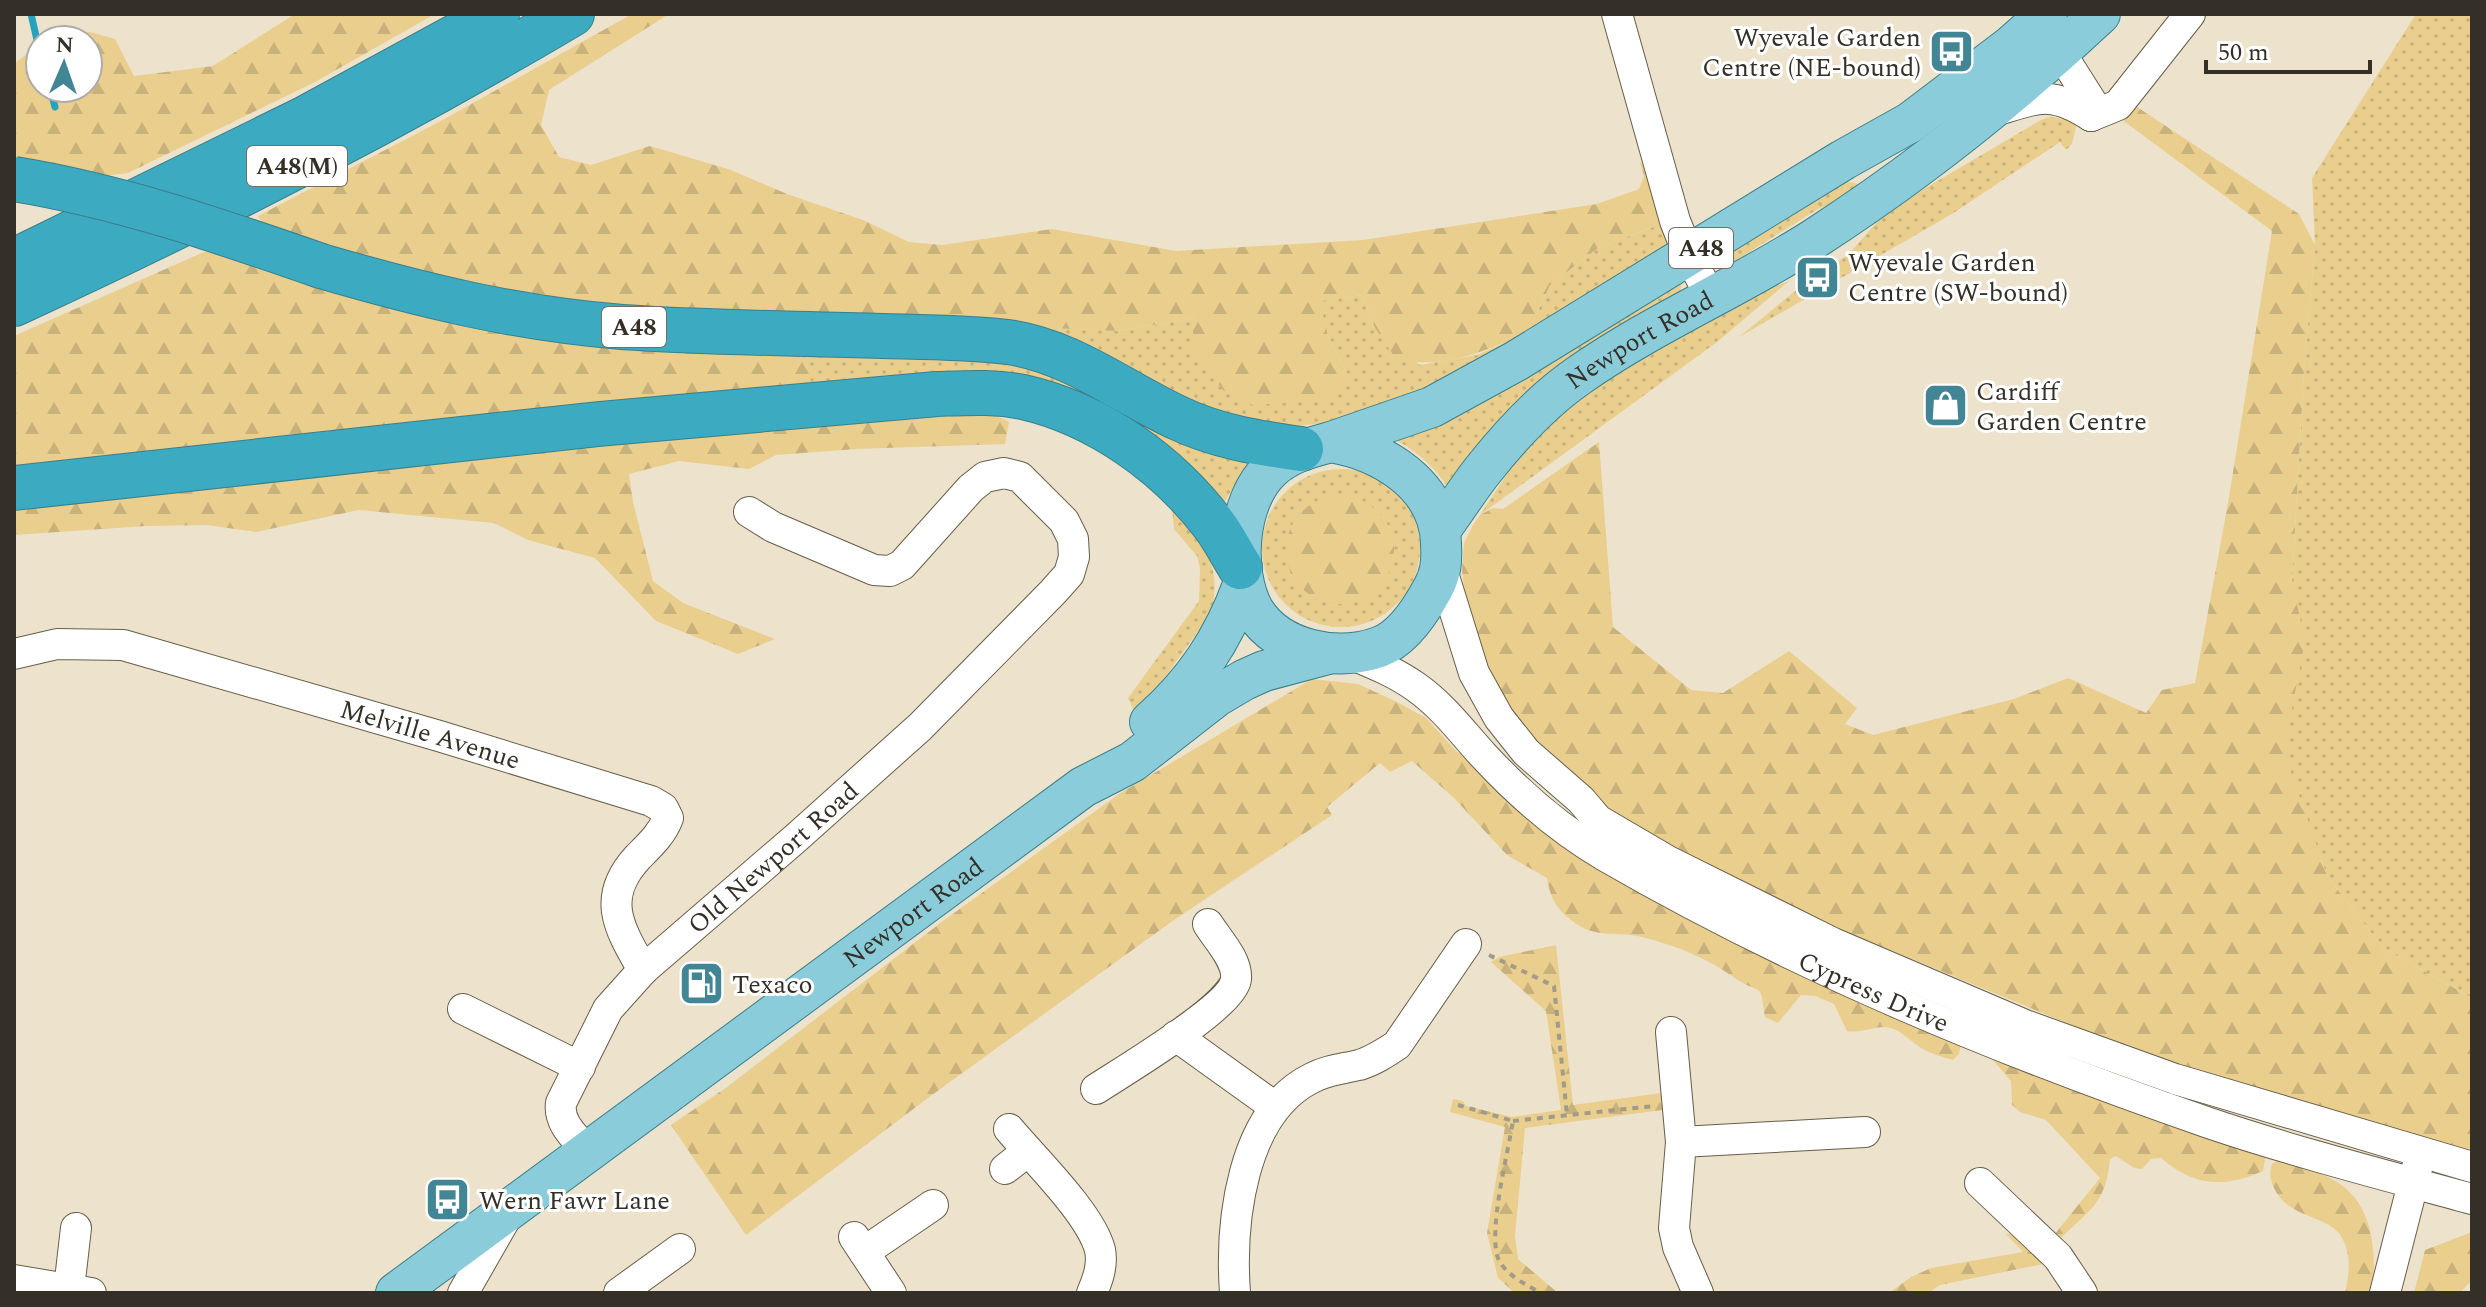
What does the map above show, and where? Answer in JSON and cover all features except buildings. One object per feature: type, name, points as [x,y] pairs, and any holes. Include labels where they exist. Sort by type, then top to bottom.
[{"type":"highway","name":"A48(M)","points":[[14,261],[304,119],[497,14]]},
{"type":"highway","name":"A48(M)","points":[[14,304],[329,150],[572,14]]},
{"type":"highway","name":"A48","points":[[14,179],[129,204],[321,266],[446,301],[556,321],[623,327],[953,338],[1011,343],[1061,356],[1179,418],[1213,432],[1249,442],[1316,446]]},
{"type":"highway","points":[[14,488],[599,424],[937,394],[988,393],[1050,405],[1123,441],[1153,462],[1216,527],[1241,576]]},
{"type":"main road","name":"Newport Road","points":[[1316,446],[1432,407],[1516,361],[1843,160],[1911,122],[2011,46],[2047,14]]},
{"type":"main road","name":"Newport Road","points":[[1441,529],[1481,471],[1542,406],[1577,377],[1643,335],[1752,277],[1828,229],[1988,113],[2100,14]]},
{"type":"main road","points":[[1316,446],[1358,447],[1400,469],[1425,495],[1436,513],[1441,529],[1442,570],[1424,605],[1381,646],[1338,653],[1296,645],[1276,634],[1255,613],[1241,576],[1245,523],[1260,484],[1268,471],[1280,461],[1316,446]]},
{"type":"main road","name":"Newport Road","points":[[1083,787],[1123,745],[1168,706],[1199,671],[1228,624],[1241,576]]},
{"type":"main road","name":"Newport Road","points":[[396,1293],[1083,787],[1132,762],[1217,696],[1244,680],[1264,671],[1338,653]]},
{"type":"street","points":[[1617,14],[1675,221],[1712,299]]},
{"type":"street","points":[[2091,116],[2118,105],[2190,14]]},
{"type":"street","points":[[2011,46],[2060,52],[2091,101],[2091,116]]},
{"type":"street","points":[[1988,113],[2055,98],[2069,102],[2091,116]]},
{"type":"street","name":"Old Newport Road","points":[[587,1151],[562,1121],[559,1112],[608,1009],[643,970],[867,776],[981,667],[1069,574],[1074,557],[1073,539],[1064,521],[1020,477],[1004,473],[985,477],[971,488],[902,565],[890,571],[874,570],[773,527],[749,512]]},
{"type":"street","name":"Cypress Drive","points":[[1442,570],[1474,673],[1499,718],[1541,767],[1581,800],[1598,820],[1668,861],[1833,943],[2025,1025],[2175,1079],[2472,1167]]},
{"type":"street","name":"Melville Avenue","points":[[14,654],[57,644],[123,645],[439,736],[663,808],[668,818],[664,830],[627,869],[620,881],[615,902],[617,921],[624,938],[643,970]]},
{"type":"street","name":"Cypress Drive","points":[[1338,653],[1399,676],[1435,702],[1512,785],[1570,836],[1663,890],[1772,947],[1874,995],[2001,1047],[2211,1123],[2472,1199]]},
{"type":"street","points":[[1096,1089],[1176,1036],[1227,997],[1235,986],[1235,966],[1208,924]]},
{"type":"street","points":[[1235,1293],[1234,1242],[1241,1188],[1253,1148],[1275,1107],[1310,1079],[1370,1061],[1397,1045],[1466,944]]},
{"type":"street","points":[[463,1009],[580,1067]]},
{"type":"street","points":[[1671,1032],[1681,1142],[1674,1228],[1678,1247],[1698,1293]]},
{"type":"street","points":[[1176,1036],[1275,1107]]},
{"type":"street","points":[[1681,1142],[1865,1132]]},
{"type":"street","points":[[1014,1150],[1098,1218],[1101,1264],[1092,1293]]},
{"type":"street","points":[[2385,1293],[2421,1154]]},
{"type":"street","points":[[1980,1183],[2058,1257],[2082,1292]]},
{"type":"street","points":[[891,1293],[859,1244],[933,1205]]},
{"type":"street","name":"Newport Road","points":[[463,1293],[512,1207]]},
{"type":"street","points":[[14,1280],[80,1291],[76,1228]]},
{"type":"street","points":[[619,1293],[680,1249]]},
{"type":"path","points":[[1466,944],[1554,986],[1567,1115]]},
{"type":"path","points":[[1458,1105],[1513,1121],[1678,1104]]},
{"type":"path","points":[[1513,1121],[1496,1225],[1498,1257],[1512,1274],[1541,1293]]},
{"type":"green space","points":[[295,14],[435,14],[315,82],[128,173],[86,178],[14,162],[14,64],[24,56],[24,104],[104,104],[104,36],[115,39],[134,76],[213,66]]},
{"type":"green space","points":[[632,14],[669,14],[549,90],[541,125],[559,157],[591,165],[650,146],[731,170],[787,194],[863,220],[909,242],[942,245],[1052,229],[1176,251],[1363,240],[1597,204],[1639,189],[1644,176],[1640,162],[1653,172],[1664,209],[1653,227],[1598,248],[1550,285],[1528,332],[1464,357],[1431,362],[1396,359],[1375,328],[1362,295],[1320,301],[1328,336],[1348,376],[1330,400],[1253,405],[1223,390],[1195,356],[1193,332],[1196,318],[1117,331],[713,313],[532,298],[425,275],[264,226],[258,216],[439,122]]},
{"type":"green space","points":[[2416,14],[2472,14],[2472,998],[2383,948],[2327,876],[2287,763],[2292,582],[2304,369],[2315,245],[2312,178]]},
{"type":"green space","points":[[2134,105],[2299,214],[2315,245],[2304,369],[2292,582],[2305,641],[2289,724],[2288,763],[2327,876],[2383,948],[2472,998],[2472,1151],[2221,1079],[2129,1049],[1765,898],[1610,816],[1531,745],[1491,686],[1465,597],[1462,570],[1464,543],[1480,515],[1493,508],[1503,509],[1599,442],[1613,627],[1691,690],[1723,693],[1789,651],[1857,708],[1845,724],[1873,735],[2014,699],[2068,678],[2146,713],[2162,690],[2195,683],[2272,231],[2121,119]]},
{"type":"green space","points":[[2068,112],[2076,127],[2072,144],[2066,150],[2060,142],[1952,214],[1739,337],[1805,283],[1812,285],[1826,276],[1828,268],[1848,255],[1878,221],[1917,193],[2038,122],[2051,117],[2062,120]]},
{"type":"green space","points":[[1845,181],[1864,185],[1859,192],[1818,209],[1733,262],[1711,262]]},
{"type":"green space","points":[[1664,209],[1673,236],[1669,253],[1467,377],[1332,422],[1290,427],[1238,422],[1009,326],[1117,331],[1196,318],[1348,376],[1328,336],[1319,301],[1362,295],[1375,328],[1420,365],[1477,355],[1528,332],[1550,285],[1598,248],[1653,227]]},
{"type":"green space","points":[[206,251],[313,284],[780,347],[807,359],[812,372],[807,385],[14,470],[14,336]]},
{"type":"green space","points":[[1682,281],[1680,296],[1449,489],[1423,458],[1390,437]]},
{"type":"green space","points":[[1789,281],[1717,342],[1480,515],[1520,454],[1578,398],[1729,304]]},
{"type":"green space","points":[[780,347],[1000,356],[1073,378],[1249,462],[1222,506],[1131,429],[807,385]]},
{"type":"green space","points":[[978,406],[1009,422],[1005,444],[776,455],[749,469],[679,461],[629,474],[653,581],[683,603],[775,639],[738,654],[656,621],[595,558],[528,540],[494,523],[359,510],[256,532],[207,525],[14,535],[14,506]]},
{"type":"green space","points":[[1341,469],[1371,475],[1397,492],[1414,518],[1420,548],[1414,578],[1397,604],[1371,621],[1341,627],[1311,621],[1285,604],[1268,578],[1262,548],[1268,518],[1285,492],[1311,475]]},
{"type":"green space","points":[[1340,496],[1361,500],[1378,512],[1390,529],[1394,550],[1390,571],[1378,588],[1361,600],[1340,604],[1319,600],[1302,588],[1290,571],[1286,550],[1290,529],[1302,512],[1319,500]]},
{"type":"green space","points":[[1171,498],[1195,532],[1210,561],[1214,575],[1212,610],[1205,633],[1198,631],[1166,676],[1134,711],[1128,698],[1199,601],[1200,568],[1197,556],[1174,529]]},
{"type":"green space","points":[[1312,679],[1358,684],[1426,718],[1457,752],[1961,1043],[1959,1054],[1953,1060],[1934,1054],[1891,1028],[1847,1031],[1834,1004],[1815,996],[1801,995],[1778,1023],[1765,1017],[1759,990],[1703,959],[1646,938],[1585,929],[1558,907],[1547,878],[1507,855],[1454,798],[1412,761],[1390,772],[1380,763],[1327,807],[1332,815],[1174,920],[932,1095],[746,1235],[671,1125],[727,1087],[943,921],[1119,794]]},
{"type":"green space","points":[[1556,945],[1573,1105],[1661,1093],[1662,1110],[1525,1128],[1515,1236],[1518,1259],[1558,1293],[1515,1293],[1498,1278],[1487,1233],[1505,1127],[1450,1112],[1453,1099],[1463,1101],[1466,1106],[1512,1117],[1561,1110],[1546,1011],[1491,962],[1499,957]]},
{"type":"green space","points":[[1984,1050],[2266,1153],[2263,1171],[2236,1180],[2210,1182],[2186,1175],[2161,1158],[2151,1159],[2142,1169],[2134,1168],[2116,1156],[2110,1159],[2105,1186],[2094,1205],[2059,1240],[2054,1235],[2100,1178],[2046,1120],[2020,1112],[2012,1105],[2011,1081]]},
{"type":"green space","points":[[2278,1160],[2324,1175],[2348,1190],[2357,1201],[2365,1214],[2373,1247],[2371,1293],[2345,1293],[2348,1258],[2342,1238],[2336,1230],[2299,1212],[2281,1198],[2270,1176],[2272,1164]]},
{"type":"green space","points":[[2472,1232],[2472,1280],[2460,1293],[2414,1293],[2425,1250]]},
{"type":"green space","points":[[2006,1234],[2032,1243],[2048,1263],[2056,1280],[2043,1264],[1940,1285],[1928,1293],[1889,1293],[1911,1277],[1931,1268],[2023,1252]]},
{"type":"waterway","points":[[31,14],[33,24]]},
{"type":"place","name":"Wyevale Garden Centre (NE-bound)","points":[[1952,52]]},
{"type":"place","name":"Wyevale Garden Centre (SW-bound)","points":[[1817,277]]},
{"type":"place","name":"Cardiff Garden Centre","points":[[1945,406]]},
{"type":"place","name":"Texaco","points":[[701,984]]},
{"type":"place","name":"Wern Fawr Lane","points":[[448,1200]]}]
